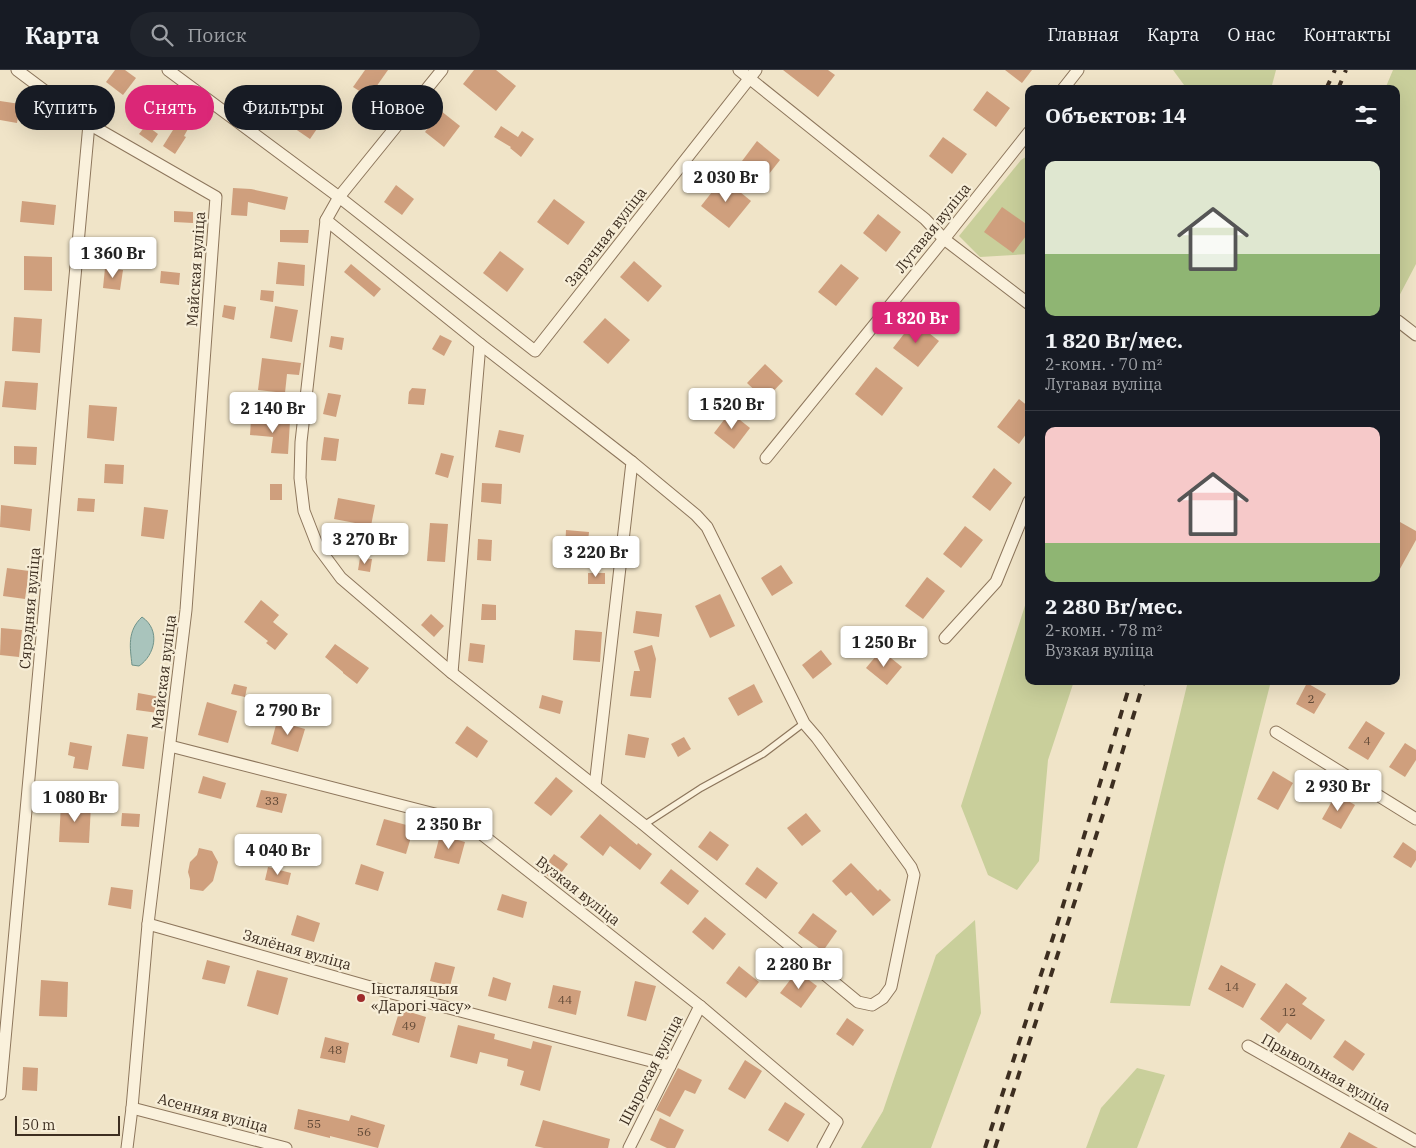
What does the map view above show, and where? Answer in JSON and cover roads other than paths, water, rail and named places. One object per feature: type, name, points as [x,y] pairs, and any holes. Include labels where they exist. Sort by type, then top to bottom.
[{"type":"street","points":[[17,70],[37,85]]},
{"type":"street","points":[[168,70],[339,197]]},
{"type":"street","points":[[326,220],[480,344],[632,462],[696,515],[707,527],[804,723],[911,867],[914,875],[891,987],[883,998],[872,1005],[858,1002],[644,824],[452,673],[341,578],[318,547],[304,511],[300,478],[301,442],[326,220],[339,197],[442,70]]},
{"type":"street","points":[[739,70],[753,74],[925,219],[944,239],[1025,301]]},
{"type":"street","points":[[1066,85],[1078,70]]},
{"type":"street","name":"Зарэчная вуліца","points":[[339,197],[535,351],[753,74]]},
{"type":"street","name":"Сярэдняя вуліца","points":[[0,1094],[88,130]]},
{"type":"street","name":"Майская вуліца","points":[[99,130],[216,197],[186,610],[148,924],[127,1148]]},
{"type":"street","name":"Лугавая вуліца","points":[[766,458],[1025,137]]},
{"type":"street","points":[[1400,323],[1416,335]]},
{"type":"street","points":[[452,673],[480,344]]},
{"type":"street","points":[[595,786],[632,462]]},
{"type":"street","points":[[944,638],[996,582],[1025,511]]},
{"type":"street","points":[[1276,732],[1416,819]]},
{"type":"street","name":"Вузкая вуліца","points":[[170,746],[466,822],[700,1006],[837,1122],[824,1148]]},
{"type":"street","name":"Зялёная вуліца","points":[[148,924],[388,992],[670,1066]]},
{"type":"street","name":"Шырокая вуліца","points":[[629,1148],[700,1006]]},
{"type":"street","name":"Прывольная вуліца","points":[[1248,1046],[1416,1141]]},
{"type":"street","name":"Асенняя вуліца","points":[[132,1108],[286,1148]]},
{"type":"lane","points":[[644,824],[701,788],[763,754],[804,723]]},
{"type":"water","points":[[142,617],[152,629],[154,642],[149,656],[139,666],[132,665],[131,640],[134,628]]},
{"type":"railway","points":[[1328,85],[1335,70]]},
{"type":"railway","points":[[1340,85],[1346,70]]},
{"type":"railway","points":[[985,1148],[1058,922],[1130,685]]},
{"type":"railway","points":[[995,1148],[1108,799],[1143,685]]},
{"type":"place","name":"Інсталяцыя «Дарогі часу»","points":[[361,998]]}]
